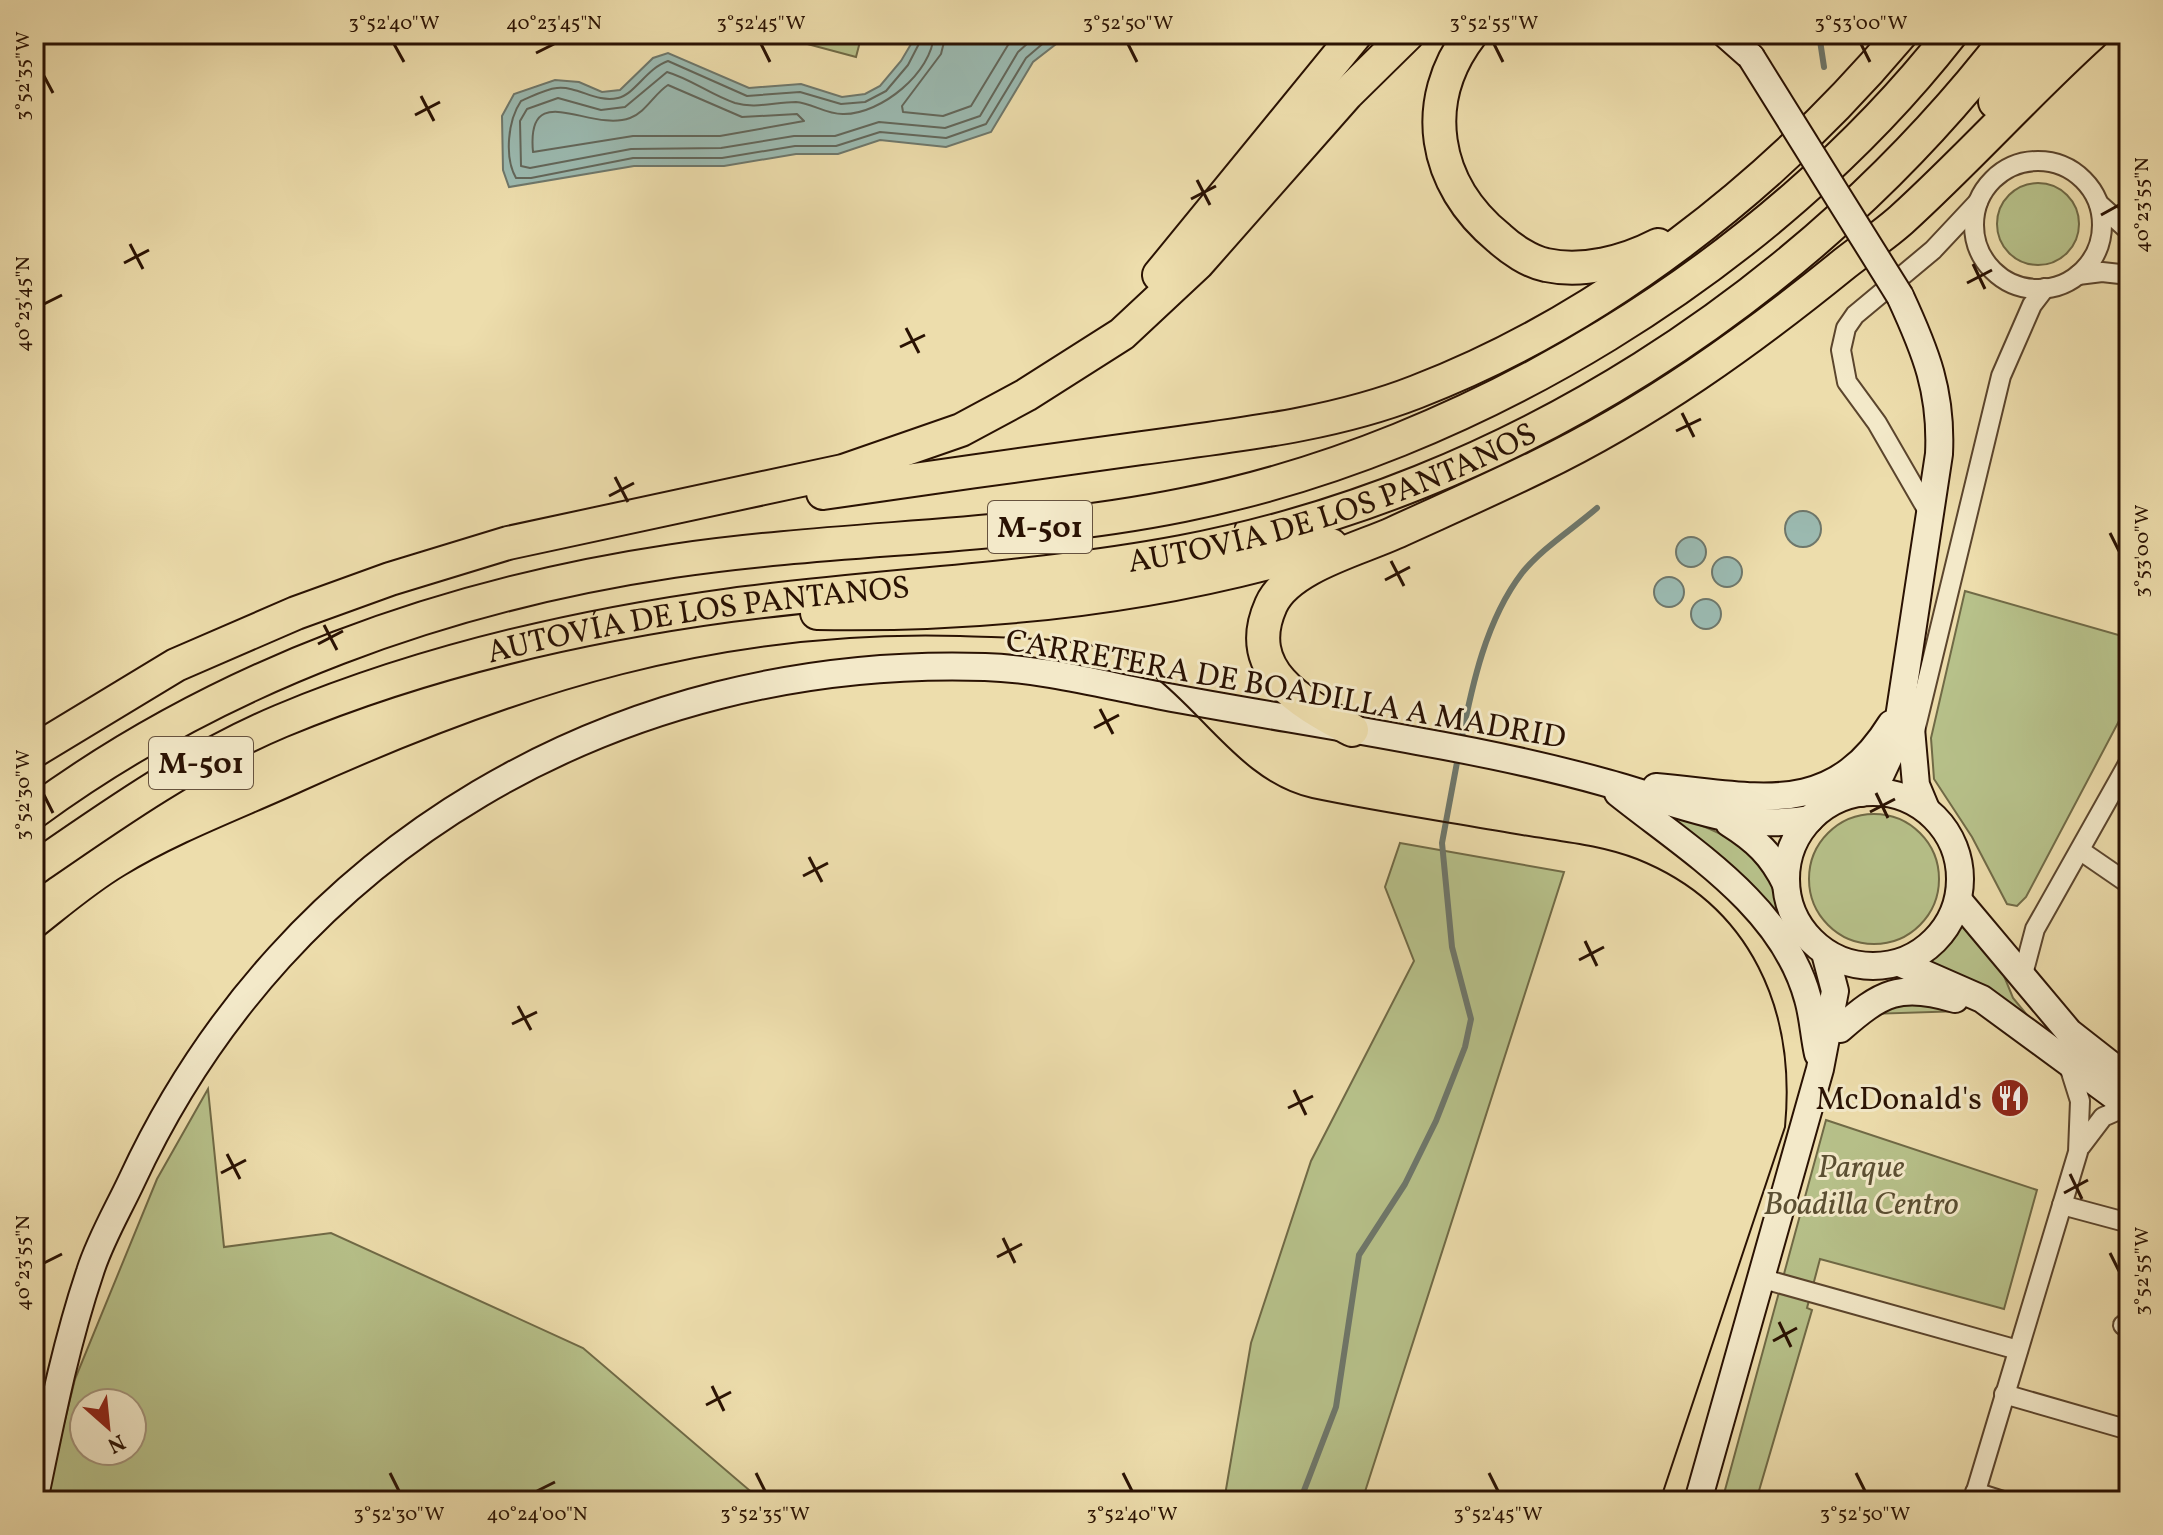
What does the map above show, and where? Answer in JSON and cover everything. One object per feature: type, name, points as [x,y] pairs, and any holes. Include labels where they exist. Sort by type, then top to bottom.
[{"type":"highway","points":[[1026,395],[1154,281],[1356,34]]},
{"type":"highway","points":[[34,751],[176,665],[296,613],[390,579],[508,543],[649,515],[876,461],[961,430],[1026,395],[1122,334],[1198,263],[1347,94],[1408,34]]},
{"type":"highway","points":[[1471,34],[1452,59],[1442,89],[1438,122],[1441,152],[1460,195],[1485,227],[1509,247],[1545,265],[1599,266],[1638,255],[1710,217]]},
{"type":"highway","points":[[649,515],[1291,427],[1414,393],[1516,348],[1613,291],[1677,248],[1821,119],[1901,34]]},
{"type":"highway","name":"AUTOVÍA DE LOS PANTANOS","points":[[34,812],[87,774],[200,710],[309,657],[423,618],[553,583],[676,561],[1054,525],[1185,505],[1310,472],[1422,428],[1553,368],[1666,298],[1751,234],[1855,141],[1951,34]]},
{"type":"highway","name":"AUTOVÍA DE LOS PANTANOS","points":[[34,869],[119,810],[278,722],[383,683],[526,641],[731,605],[1061,572],[1187,551],[1325,515],[1436,476],[1573,410],[1698,333],[1784,267],[1890,171],[1969,88],[2010,34]]},
{"type":"highway","points":[[1852,257],[2006,90],[2049,34]]},
{"type":"highway","points":[[1352,730],[1294,697],[1274,675],[1266,654],[1265,625],[1271,605],[1281,590],[1304,573],[1539,467],[1633,415],[1765,329],[1898,222],[2092,34]]},
{"type":"highway","points":[[731,605],[753,612],[909,615],[1067,604],[1189,584],[1428,516]]},
{"type":"street","points":[[1725,34],[1748,45],[1900,296],[1937,391],[1940,443],[1907,666],[1889,759],[1881,774],[1861,793]]},
{"type":"street","points":[[1931,516],[1877,423],[1847,382],[1841,350],[1846,328],[1855,315],[1933,250],[1999,175],[2013,166],[2039,161],[2064,166],[2079,175],[2099,204],[2129,231]]},
{"type":"street","points":[[1978,202],[1975,234],[1988,264],[2013,284],[2045,288],[2078,275],[2102,272],[2129,275]]},
{"type":"street","points":[[2078,275],[2096,253],[2101,237],[2099,204]]},
{"type":"street","points":[[1911,746],[2001,376],[2032,305],[2045,288]]},
{"type":"street","points":[[1907,666],[1916,785],[1926,809]]},
{"type":"street","name":"CARRETERA DE BOADILLA A MADRID","points":[[34,1501],[52,1413],[90,1269],[144,1154],[188,1072],[291,941],[408,838],[511,774],[600,733],[681,703],[792,678],[898,669],[988,667],[1419,741],[1604,782],[1716,815],[1779,825],[1810,819]]},
{"type":"street","points":[[1604,782],[1757,796],[1797,796],[1831,785],[1857,768],[1877,747],[1898,713]]},
{"type":"street","points":[[2022,978],[2035,929],[2129,762]]},
{"type":"street","points":[[1604,782],[1726,879],[1767,921],[1791,958],[1808,997],[1820,1069]]},
{"type":"street","points":[[1861,793],[1884,793],[1906,798],[1926,809],[1941,824],[1956,850],[1961,880],[1959,901],[1950,921],[1937,939],[1920,953],[1889,965],[1859,966],[1825,953],[1797,923],[1786,884],[1788,861],[1796,838],[1825,806],[1861,793]]},
{"type":"street","name":"CARRETERA DE BOADILLA A MADRID","points":[[1716,815],[1756,840],[1775,861],[1786,884]]},
{"type":"street","points":[[2081,851],[2129,884]]},
{"type":"street","points":[[1959,901],[2069,1032],[2129,1079]]},
{"type":"street","points":[[1995,947],[2013,945],[2035,929]]},
{"type":"street","points":[[1698,1501],[1820,1069],[1835,991],[1825,953]]},
{"type":"street","points":[[1820,1069],[1840,1029],[1889,965]]},
{"type":"street","points":[[1889,965],[1982,999],[2128,1107]]},
{"type":"street","points":[[1840,1029],[1871,1002],[1892,992],[1907,990],[1951,998],[2009,1020]]},
{"type":"street","points":[[2079,1073],[2097,1099],[2092,1127]]},
{"type":"street","points":[[2078,1152],[2079,1073]]},
{"type":"street","points":[[2003,1501],[1974,1497],[2078,1152],[2092,1127],[2103,1117],[2128,1107]]},
{"type":"street","points":[[2062,1205],[2129,1223]]},
{"type":"street","points":[[1760,1278],[2018,1350]]},
{"type":"street","points":[[2004,1394],[2129,1430]]},
{"type":"green space","points":[[770,34],[862,34],[856,57]]},
{"type":"green space","points":[[2038,183],[2054,186],[2067,195],[2076,208],[2079,224],[2076,240],[2067,253],[2054,262],[2038,265],[2022,262],[2009,253],[2000,240],[1997,224],[2000,208],[2009,195],[2022,186]]},
{"type":"green space","points":[[1965,591],[2129,638],[2129,702],[2026,897],[2017,906],[2007,904],[1972,837],[1934,779],[1931,738]]},
{"type":"green space","points":[[1644,805],[1713,830],[1745,849],[1768,876],[1782,918],[1733,869]]},
{"type":"green space","points":[[1874,814],[1899,819],[1920,833],[1934,854],[1939,879],[1934,904],[1920,925],[1899,939],[1874,944],[1849,939],[1828,925],[1814,904],[1809,879],[1814,854],[1828,833],[1849,819]]},
{"type":"green space","points":[[1400,843],[1564,872],[1362,1501],[1224,1501],[1251,1343],[1311,1161],[1414,961],[1385,887]]},
{"type":"green space","points":[[1961,923],[2002,971],[2013,998],[2032,1021],[1922,965],[1946,948]]},
{"type":"green space","points":[[1889,1001],[1946,1005],[1963,1011],[1871,1014]]},
{"type":"green space","points":[[208,1089],[224,1247],[331,1233],[583,1348],[762,1501],[45,1501],[68,1407],[68,1467],[148,1467],[148,1387],[73,1387],[157,1179]]},
{"type":"green space","name":"Parque Boadilla Centro","points":[[1826,1120],[2037,1190],[2004,1309],[1820,1259],[1807,1308],[1812,1310],[1756,1501],[1722,1501]]},
{"type":"water","points":[[917,34],[1069,34],[1033,62],[991,132],[946,147],[880,140],[838,154],[796,154],[724,166],[634,166],[509,187],[503,170],[502,116],[514,94],[555,80],[579,82],[602,92],[620,90],[653,58],[668,53],[749,88],[801,84],[842,97],[865,94],[880,86],[901,61]]},
{"type":"water","points":[[1803,511],[1816,516],[1821,529],[1816,542],[1803,547],[1790,542],[1785,529],[1790,516]]},
{"type":"water","points":[[1691,537],[1702,541],[1706,552],[1702,563],[1691,567],[1680,563],[1676,552],[1680,541]]},
{"type":"water","points":[[1727,557],[1738,561],[1742,572],[1738,583],[1727,587],[1716,583],[1712,572],[1716,561]]},
{"type":"water","points":[[1669,577],[1680,581],[1684,592],[1680,603],[1669,607],[1658,603],[1654,592],[1658,581]]},
{"type":"water","points":[[1706,599],[1717,603],[1721,614],[1717,625],[1706,629],[1695,625],[1691,614],[1695,603]]},
{"type":"waterway","points":[[1819,34],[1824,67]]},
{"type":"waterway","points":[[1461,742],[1482,654],[1509,591],[1538,556],[1597,508]]},
{"type":"waterway","points":[[1300,1501],[1336,1407],[1359,1255],[1405,1184],[1436,1121],[1465,1047],[1471,1019],[1452,947],[1442,843],[1458,757]]},
{"type":"tram line","points":[[34,943],[113,882],[190,841],[463,724],[622,674],[704,656],[786,643],[872,637],[1028,638],[1094,646],[1126,657],[1153,675],[1253,769],[1280,787],[1337,803],[1623,854],[1677,879],[1710,904],[1737,933],[1758,967],[1773,1003],[1783,1043],[1787,1084],[1785,1127],[1660,1501]]},
{"type":"place","name":"McDonald's","points":[[2010,1098]]}]
